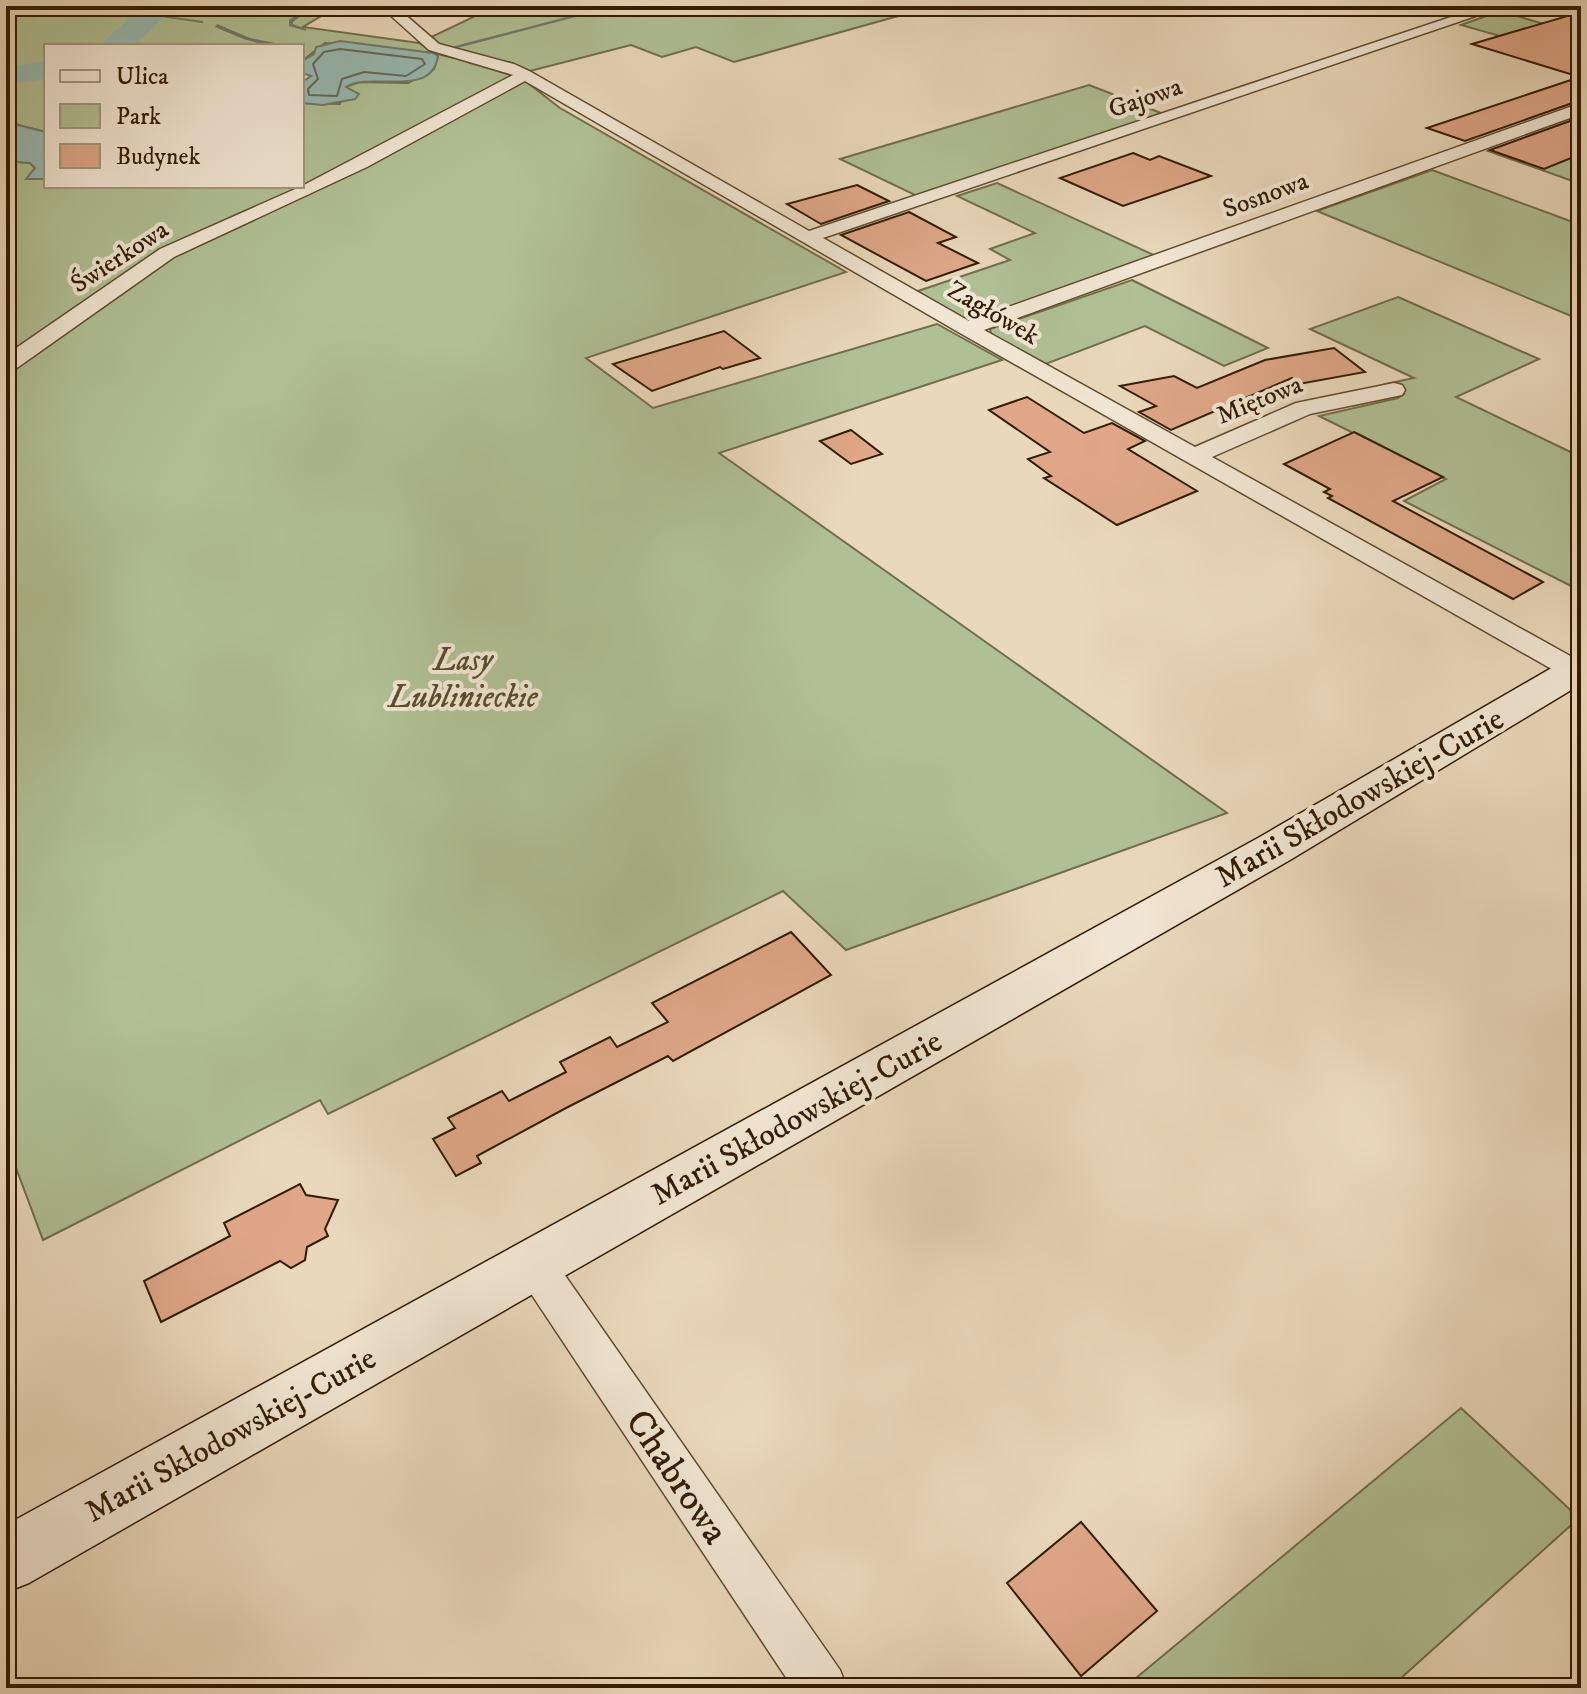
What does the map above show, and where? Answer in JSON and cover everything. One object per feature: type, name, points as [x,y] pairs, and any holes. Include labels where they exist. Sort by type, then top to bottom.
[{"type":"street","name":"Zagłówek","points":[[387,6],[434,47],[509,67],[525,75],[967,329],[1579,670]]},
{"type":"street","name":"Gajowa","points":[[809,237],[1498,6]]},
{"type":"street","name":"Świerkowa","points":[[6,365],[167,253],[361,163],[525,75]]},
{"type":"street","name":"Sosnowa","points":[[967,329],[1581,108]]},
{"type":"street","name":"Miętowa","points":[[1194,456],[1304,408],[1394,390]]},
{"type":"street","name":"Marii Skłodowskiej-Curie","points":[[6,1560],[1274,849],[1579,670]]},
{"type":"street","name":"Chabrowa","points":[[534,1264],[822,1688]]},
{"type":"green space","name":"Lasy Lublinieckie","points":[[6,6],[338,6],[303,27],[419,43],[496,6],[934,6],[734,62],[696,47],[662,57],[631,45],[530,71],[421,44],[438,54],[488,63],[506,70],[560,108],[846,272],[586,358],[653,408],[937,324],[1002,360],[719,453],[1227,813],[846,950],[783,891],[328,1114],[320,1100],[43,1240],[6,1141],[6,161],[30,163],[44,177],[44,188],[304,188],[304,103],[340,104],[345,87],[360,82],[408,83],[434,69],[438,56],[433,53],[325,43],[304,59],[304,44],[44,44],[44,132],[6,122]]},
{"type":"green space","points":[[1500,11],[1581,35],[1581,59],[1461,25]]},
{"type":"green space","points":[[1089,85],[1166,115],[919,197],[840,159]]},
{"type":"green space","points":[[1536,134],[1581,148],[1581,184],[1488,151]]},
{"type":"green space","points":[[1432,170],[1581,225],[1581,320],[1317,211]]},
{"type":"green space","points":[[997,183],[1158,257],[977,321],[962,320],[912,293],[1010,260],[990,249],[1035,233],[957,196]]},
{"type":"green space","points":[[1132,280],[1268,348],[1224,366],[1145,326],[1043,365],[992,338],[990,329]]},
{"type":"green space","points":[[1398,297],[1539,359],[1456,397],[1581,457],[1581,591],[1404,501],[1446,479],[1319,416],[1404,394],[1386,384],[1414,378],[1310,329]]},
{"type":"green space","points":[[1461,1408],[1579,1518],[1390,1688],[1124,1688]]},
{"type":"water","points":[[340,41],[438,56],[433,69],[425,77],[400,82],[357,83],[346,87],[359,94],[355,99],[323,105],[304,103],[304,81],[311,76],[304,74],[304,60],[314,54],[316,47]]},
{"type":"water","points":[[6,122],[44,132],[44,179],[26,179],[35,168],[30,163],[6,161]]},
{"type":"building","points":[[1581,12],[1581,100],[1465,141],[1427,128],[1580,77],[1472,44]]},
{"type":"building","points":[[1581,117],[1581,154],[1544,169],[1490,150]]},
{"type":"building","points":[[1133,153],[1150,160],[1159,156],[1211,176],[1123,206],[1060,178]]},
{"type":"building","points":[[857,185],[889,201],[821,224],[787,204]]},
{"type":"building","points":[[909,212],[956,237],[938,243],[978,263],[926,281],[841,235]]},
{"type":"building","points":[[724,331],[760,358],[723,369],[720,367],[652,391],[613,364]]},
{"type":"building","points":[[1334,348],[1365,372],[1299,384],[1292,378],[1171,430],[1139,412],[1156,406],[1120,386],[1174,376],[1197,388],[1265,360]]},
{"type":"building","points":[[1027,397],[1084,433],[1112,423],[1145,441],[1128,449],[1197,491],[1117,525],[1044,478],[1051,476],[1028,459],[1050,452],[989,410]]},
{"type":"building","points":[[851,430],[882,454],[851,464],[820,441]]},
{"type":"building","points":[[1354,432],[1443,477],[1393,501],[1543,582],[1513,599],[1328,498],[1332,496],[1324,492],[1330,489],[1284,464]]},
{"type":"building","points":[[791,932],[831,975],[673,1061],[668,1056],[566,1108],[477,1156],[481,1163],[456,1176],[433,1139],[455,1128],[448,1118],[502,1091],[509,1101],[566,1072],[560,1062],[610,1037],[617,1047],[668,1022],[652,1003]]},
{"type":"building","points":[[300,1184],[306,1195],[338,1200],[325,1229],[328,1236],[307,1247],[305,1260],[291,1268],[280,1261],[161,1322],[144,1281],[230,1236],[224,1223]]},
{"type":"building","points":[[1081,1522],[1157,1611],[1081,1676],[1007,1583]]},
{"type":"waterway","points":[[117,44],[161,6]]},
{"type":"waterway","points":[[304,30],[291,25],[291,21],[312,6]]},
{"type":"waterway","points":[[446,49],[615,6]]},
{"type":"waterway","points":[[148,14],[202,22]]},
{"type":"waterway","points":[[217,26],[249,39],[276,44]]},
{"type":"waterway","points":[[6,76],[44,70]]}]
